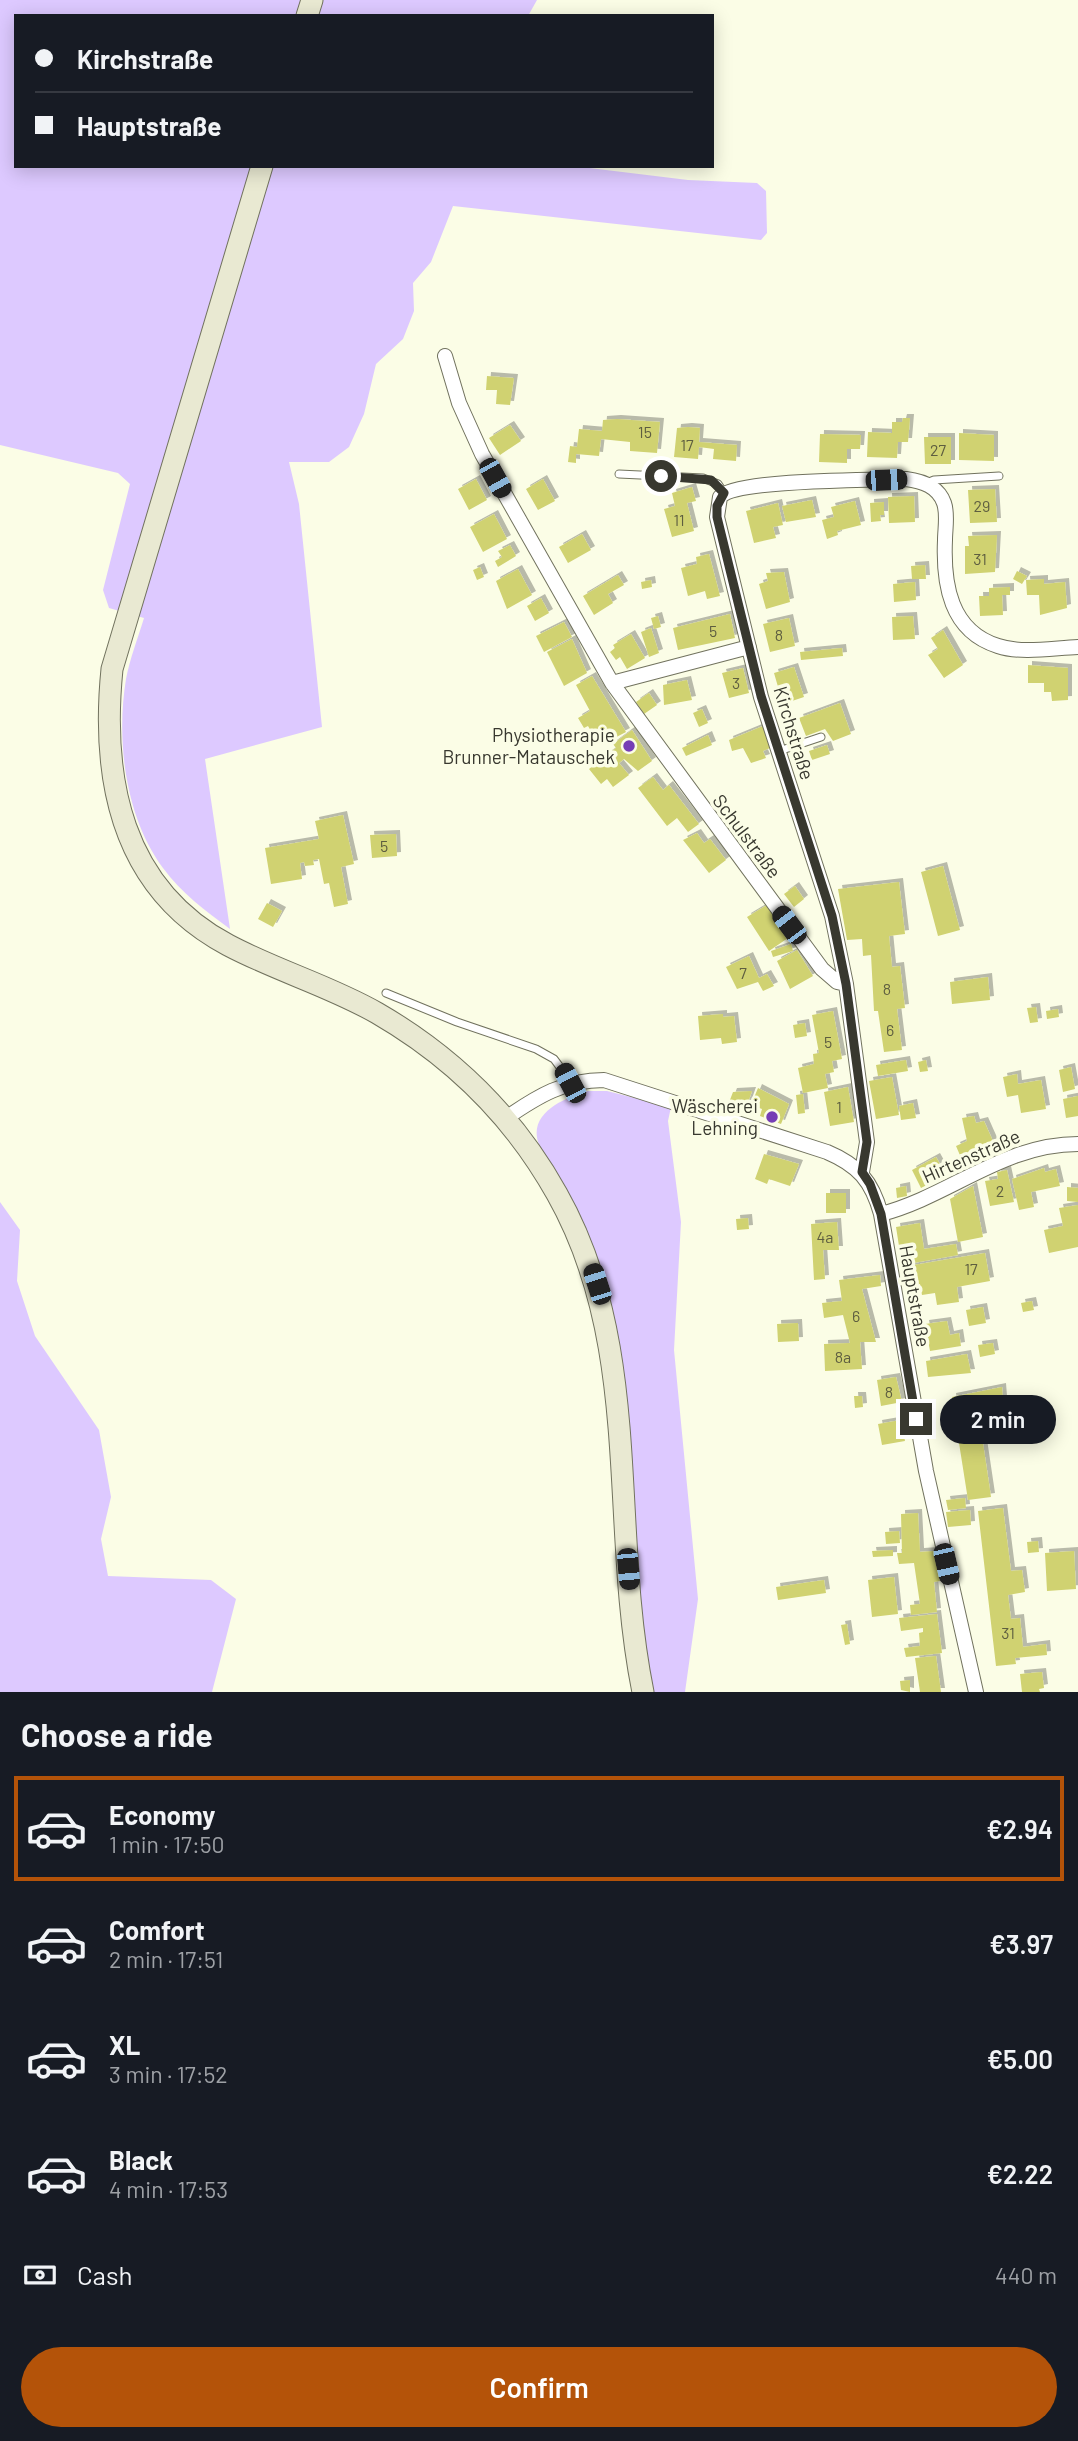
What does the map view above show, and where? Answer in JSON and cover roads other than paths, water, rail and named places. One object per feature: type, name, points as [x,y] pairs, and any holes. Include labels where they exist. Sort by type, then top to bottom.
[{"type":"main road","points":[[261,168],[112,668],[108,746],[118,807],[126,831],[149,873],[181,912],[195,924],[225,944],[340,993],[407,1031],[456,1067],[506,1118],[539,1164],[569,1215],[592,1269],[604,1312],[618,1395],[629,1590],[643,1692]]},
{"type":"street","name":"Schulstraße","points":[[445,356],[459,403],[477,445],[612,684],[822,969],[837,982],[846,984]]},
{"type":"street","points":[[724,493],[757,485],[847,481],[906,479],[927,484],[936,490],[945,505],[946,586],[953,606],[964,624],[998,647],[1078,647]]},
{"type":"street","name":"Kirchstraße","points":[[724,493],[717,506],[717,517],[749,647],[778,752],[824,884],[846,984]]},
{"type":"street","points":[[612,684],[749,647]]},
{"type":"street","points":[[506,1118],[541,1094],[570,1083],[604,1080],[622,1083],[827,1152],[862,1172],[867,1142],[846,984]]},
{"type":"street","name":"Hirtenstraße","points":[[881,1214],[916,1202],[1022,1152],[1078,1144]]},
{"type":"street","name":"Hauptstraße","points":[[862,1172],[874,1191],[881,1214],[926,1471],[976,1692]]},
{"type":"lane","points":[[619,474],[711,480],[724,493]]},
{"type":"lane","points":[[927,484],[934,480],[999,476]]},
{"type":"lane","points":[[778,752],[821,737]]},
{"type":"lane","points":[[386,993],[457,1022],[536,1049],[554,1059],[570,1083]]},
{"type":"place","name":"Physiotherapie Brunner-Matauschek","points":[[629,746]]},
{"type":"place","name":"Wäscherei Lehning","points":[[772,1117]]}]
